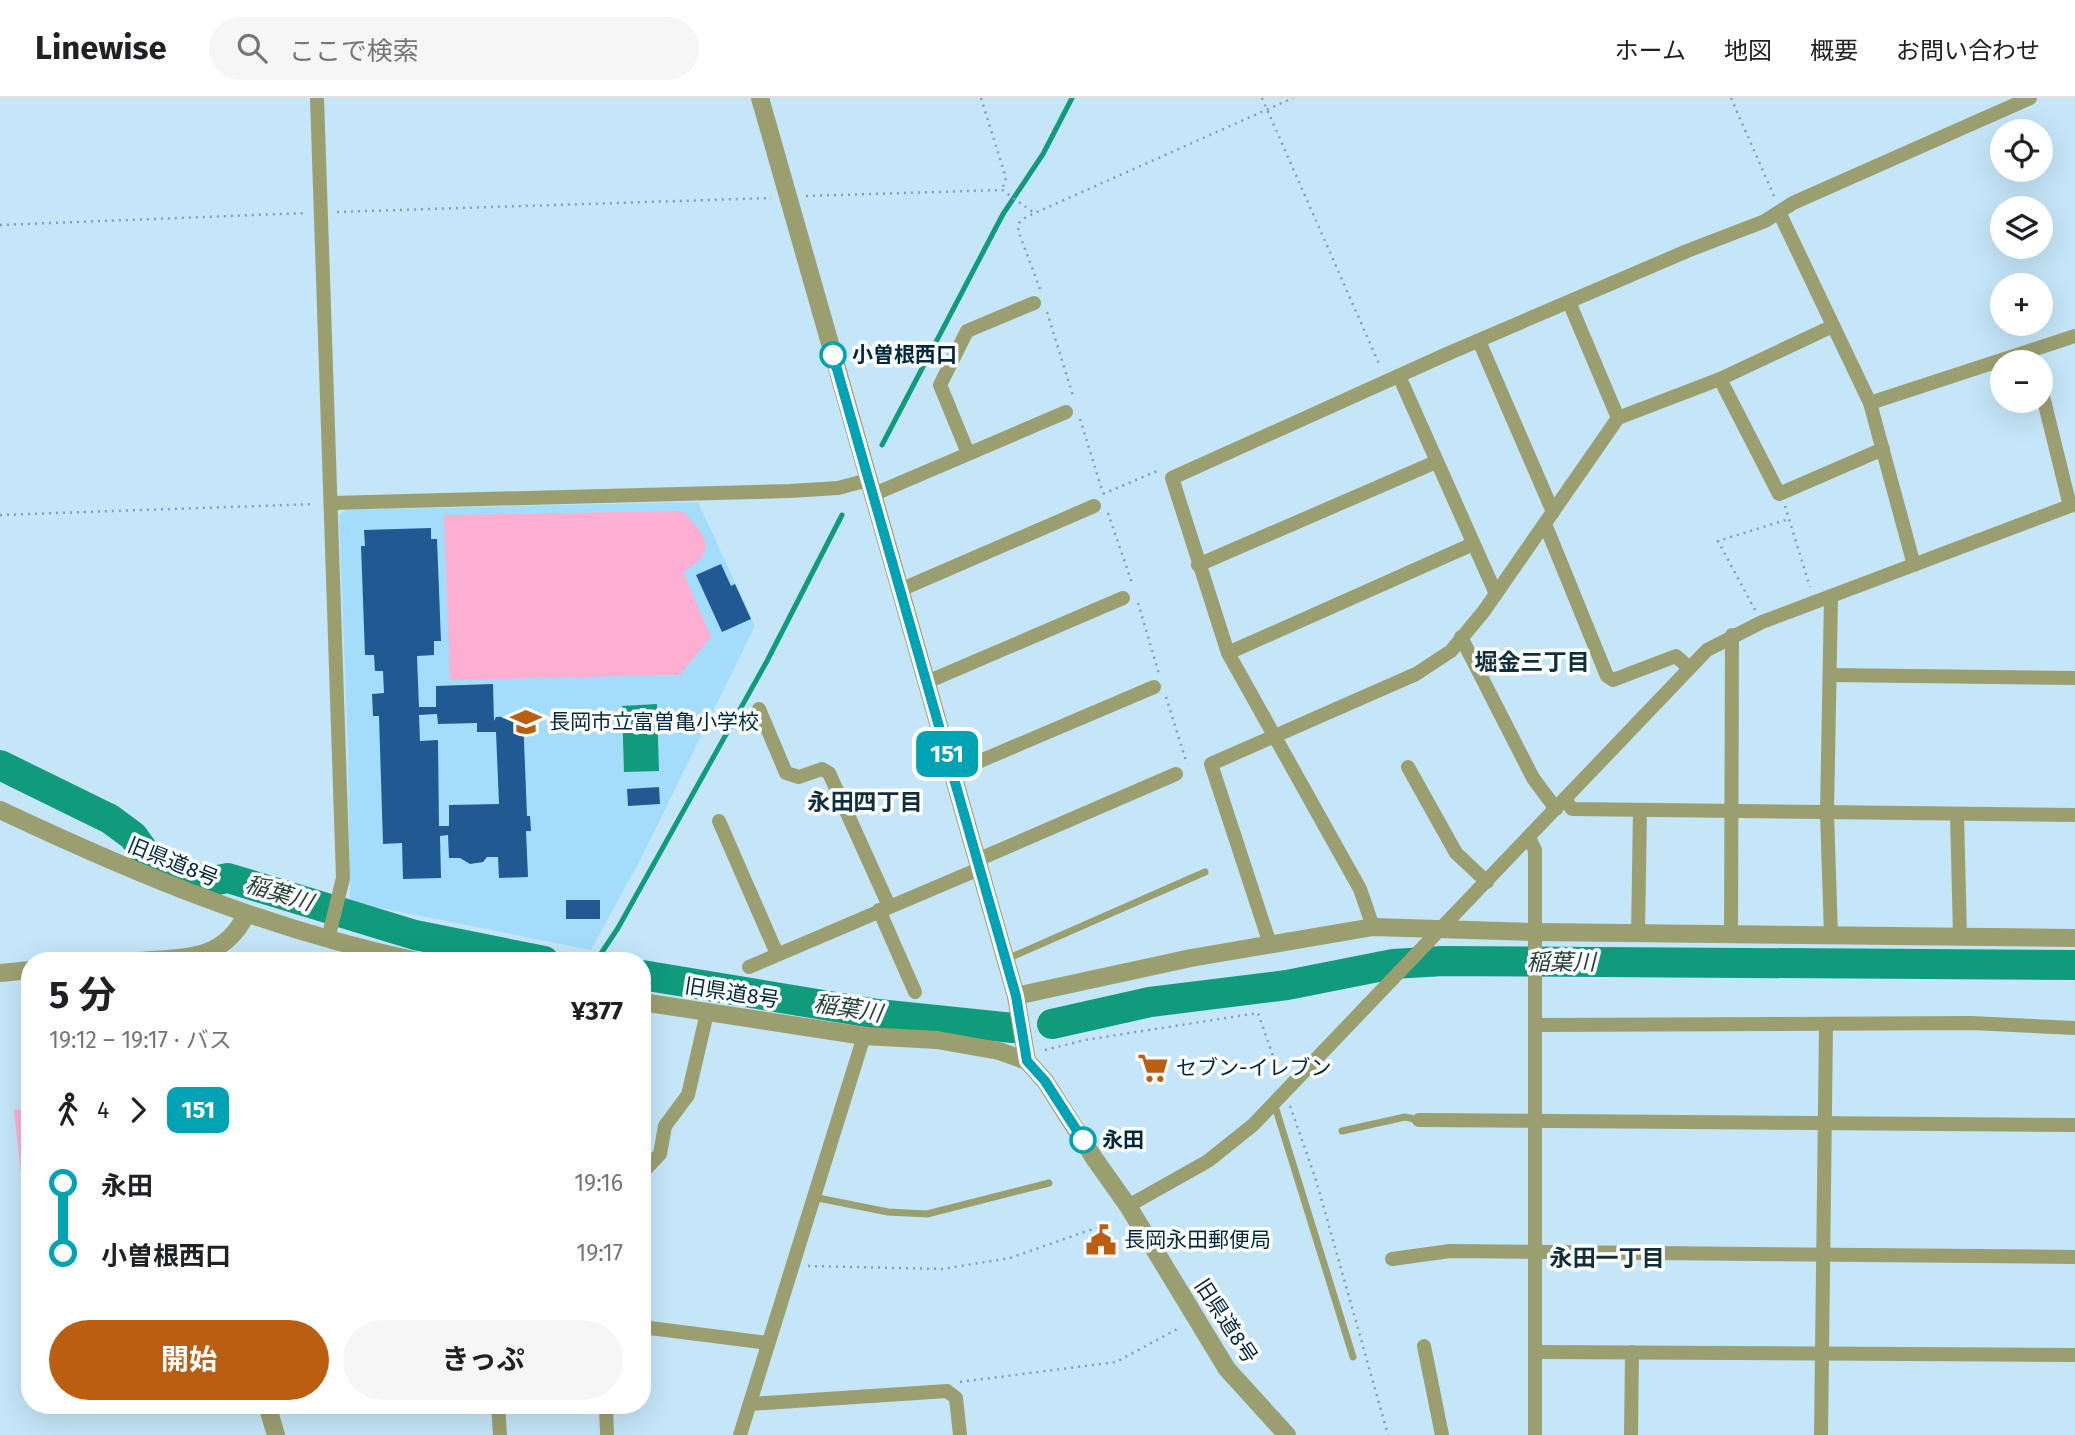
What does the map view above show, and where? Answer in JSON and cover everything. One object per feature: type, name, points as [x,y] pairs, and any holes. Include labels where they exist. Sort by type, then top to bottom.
[{"type":"street","points":[[317,98],[343,878],[328,939]]},
{"type":"street","points":[[760,98],[1016,996],[1027,1061]]},
{"type":"street","points":[[1373,927],[1360,889],[1300,785],[1276,734],[1241,680],[1228,653],[1172,478],[1479,341],[1779,212],[1793,203],[2030,98]]},
{"type":"street","points":[[1779,212],[1870,403],[1914,565]]},
{"type":"street","points":[[1569,302],[1618,418]]},
{"type":"street","points":[[968,453],[940,385],[967,331],[1034,303]]},
{"type":"street","points":[[1270,944],[1211,764],[1416,674],[1451,651],[1496,594],[1618,418],[1720,379],[1833,326]]},
{"type":"street","points":[[2046,350],[2075,336]]},
{"type":"street","points":[[1479,341],[1549,518],[1607,676],[1613,680],[1676,656],[1689,668]]},
{"type":"street","points":[[1870,403],[1990,368]]},
{"type":"street","points":[[1393,379],[1436,461],[1496,594]]},
{"type":"street","points":[[1720,379],[1779,494],[1883,449]]},
{"type":"street","points":[[331,503],[870,488],[968,453],[1071,410]]},
{"type":"street","points":[[1131,1209],[1233,1143],[1389,984],[1707,650],[1762,622],[2072,505],[2048,413]]},
{"type":"street","points":[[1198,565],[1436,461]]},
{"type":"street","points":[[900,590],[1094,506]]},
{"type":"street","points":[[1228,653],[1473,544]]},
{"type":"street","points":[[927,682],[1132,596]]},
{"type":"street","points":[[1831,596],[1827,813],[1831,935]]},
{"type":"street","points":[[1731,934],[1732,635]]},
{"type":"street","points":[[1461,637],[1533,778],[1561,804],[1572,809],[2075,815]]},
{"type":"street","points":[[1830,675],[2075,678]]},
{"type":"street","points":[[952,773],[1158,686]]},
{"type":"street","points":[[759,709],[786,773],[799,777],[822,769],[829,773],[915,992]]},
{"type":"street","points":[[1408,767],[1456,853],[1487,882]]},
{"type":"street","points":[[749,967],[1176,774]]},
{"type":"street","name":"旧県道8号","points":[[0,810],[139,874],[246,915],[381,952]]},
{"type":"street","points":[[1638,933],[1640,810]]},
{"type":"street","points":[[1957,815],[1960,935]]},
{"type":"street","points":[[719,821],[778,954]]},
{"type":"street","points":[[1529,838],[1535,850],[1535,1435]]},
{"type":"street","points":[[208,952],[219,949],[238,931],[246,915]]},
{"type":"street","points":[[1016,996],[1270,944],[1373,927],[1535,932],[2075,938]]},
{"type":"street","points":[[0,972],[21,971]]},
{"type":"street","name":"旧県道8号","points":[[651,1004],[864,1036],[937,1040],[999,1051],[1027,1061],[1045,1081],[1094,1158],[1131,1209],[1227,1369],[1287,1435]]},
{"type":"street","points":[[651,1164],[660,1154],[665,1126],[688,1095],[706,1013]]},
{"type":"street","points":[[1536,1025],[1972,1023],[2075,1028]]},
{"type":"street","points":[[1821,1435],[1827,1122],[1826,1025]]},
{"type":"street","points":[[740,1435],[864,1036]]},
{"type":"street","points":[[1419,1120],[2075,1125]]},
{"type":"street","points":[[1392,1259],[1450,1251],[1823,1257],[2075,1257]]},
{"type":"street","points":[[651,1328],[768,1343]]},
{"type":"street","points":[[1424,1346],[1441,1435]]},
{"type":"street","points":[[1536,1352],[2075,1355]]},
{"type":"street","points":[[1631,1435],[1632,1352]]},
{"type":"street","points":[[750,1404],[947,1391],[956,1398],[960,1435]]},
{"type":"street","points":[[270,1414],[276,1435]]},
{"type":"street","points":[[499,1414],[500,1435]]},
{"type":"street","points":[[607,1414],[607,1435]]},
{"type":"lane","points":[[1005,960],[1205,872]]},
{"type":"lane","points":[[1274,1103],[1353,1357]]},
{"type":"lane","points":[[1342,1131],[1405,1117],[1419,1120]]},
{"type":"lane","points":[[813,1196],[888,1212],[928,1214],[1049,1183]]},
{"type":"path","points":[[981,98],[1006,178],[1002,190]]},
{"type":"path","points":[[1262,98],[1393,379]]},
{"type":"path","points":[[0,225],[725,197],[789,198],[1002,190],[1033,212],[1293,98]]},
{"type":"path","points":[[1731,98],[1779,212]]},
{"type":"path","points":[[1071,410],[1132,596],[1158,686]]},
{"type":"path","points":[[1779,494],[1814,602]]},
{"type":"path","points":[[0,515],[331,503]]},
{"type":"path","points":[[1762,622],[1718,541],[1789,519]]},
{"type":"path","points":[[1166,697],[1189,770],[1176,774]]},
{"type":"path","points":[[1045,1050],[1085,1040],[1258,1013],[1316,1180],[1388,1435]]},
{"type":"path","points":[[791,1266],[942,1269],[1010,1258],[1103,1227],[1131,1209]]},
{"type":"path","points":[[947,1391],[960,1382],[1116,1362],[1196,1319]]},
{"type":"shaded area","name":"長岡市立富曽亀小学校","points":[[698,502],[755,626],[641,858],[591,950],[350,902],[348,751],[339,515],[347,510]]},
{"type":"shaded area","points":[[682,511],[698,528],[705,543],[702,557],[683,572],[711,637],[680,675],[450,680],[444,515]]},
{"type":"shaded area","points":[[657,704],[659,771],[624,772],[622,706]]},
{"type":"shaded area","points":[[14,1110],[21,1110],[21,1173]]},
{"type":"building","points":[[431,528],[431,539],[437,539],[441,641],[434,641],[434,655],[417,656],[419,707],[436,707],[436,686],[493,684],[494,721],[496,717],[523,716],[527,816],[530,816],[531,831],[526,831],[528,877],[499,878],[498,857],[487,857],[483,862],[470,864],[460,858],[449,858],[448,835],[440,836],[441,878],[403,879],[402,843],[383,844],[379,716],[373,716],[372,694],[384,693],[383,671],[375,671],[374,655],[365,655],[361,546],[365,546],[364,530]],"holes":[[[437,714],[438,724],[477,723],[477,732],[496,732],[499,804],[449,805],[449,826],[439,826],[438,740],[420,741],[419,715]]]},
{"type":"building","points":[[721,564],[731,586],[735,584],[751,619],[722,632],[696,575]]},
{"type":"building","points":[[659,787],[660,804],[628,806],[627,789]]},
{"type":"building","points":[[566,900],[600,900],[600,919],[566,919]]},
{"type":"waterway","points":[[882,445],[1003,214],[1043,154],[1072,98]]},
{"type":"waterway","points":[[602,952],[767,661],[842,515]]},
{"type":"waterway","name":"稲葉川","points":[[0,765],[110,819],[133,836],[148,857],[207,882],[228,878],[415,935],[499,952]]},
{"type":"waterway","name":"稲葉川","points":[[1052,1024],[1150,1002],[1287,985],[1393,964],[1443,961],[2075,965]]},
{"type":"waterway","name":"稲葉川","points":[[651,976],[878,1014],[1013,1028]]},
{"type":"bus line","name":"151","points":[[833,355],[1016,996],[1027,1044],[1027,1061],[1045,1081],[1083,1140]]},
{"type":"place","name":"小曽根西口","points":[[833,355]]},
{"type":"place","name":"長岡市立富曽亀小学校","points":[[526,722]]},
{"type":"place","name":"セブン-イレブン","points":[[1153,1068]]},
{"type":"place","name":"永田","points":[[1083,1140]]},
{"type":"place","name":"長岡永田郵便局","points":[[1101,1240]]},
{"type":"district","name":"堀金三丁目","points":[[1532,662]]},
{"type":"district","name":"永田四丁目","points":[[865,802]]},
{"type":"district","name":"永田一丁目","points":[[1607,1258]]}]
